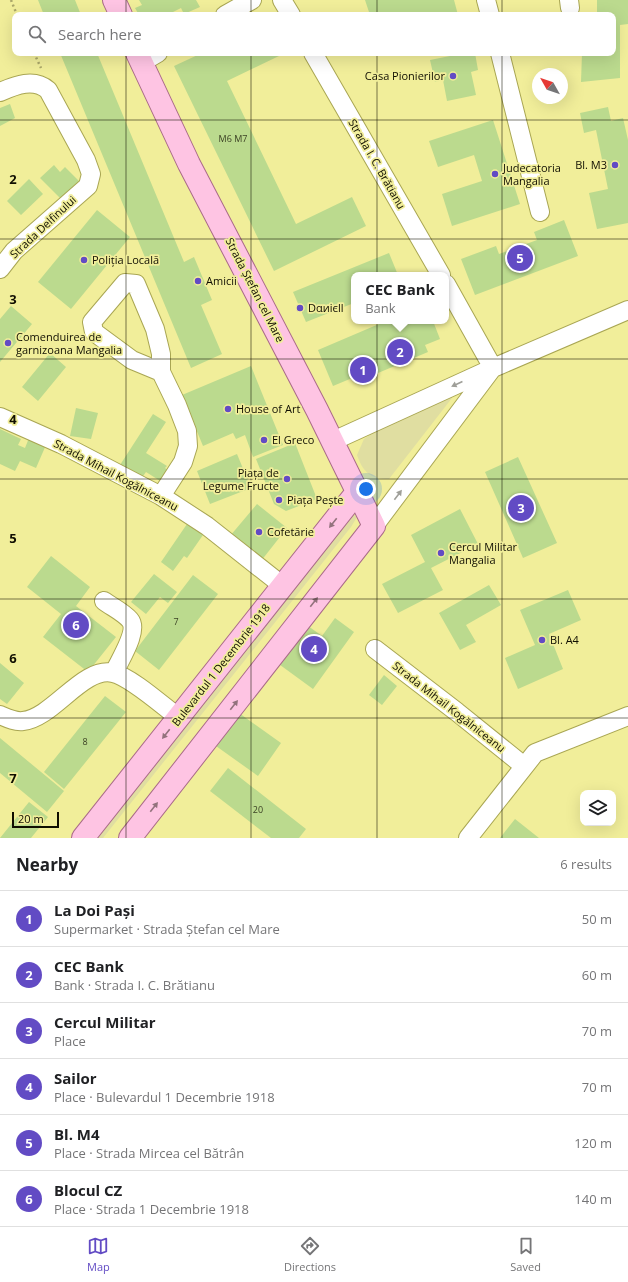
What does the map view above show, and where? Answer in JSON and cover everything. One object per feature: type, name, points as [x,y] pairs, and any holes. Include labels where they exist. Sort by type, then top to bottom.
[{"type":"main road","points":[[114,0],[120,12]]},
{"type":"main road","name":"Strada Ștefan cel Mare","points":[[145,56],[189,164],[333,441],[374,526]]},
{"type":"main road","name":"Bulevardul 1 Decembrie 1918","points":[[84,838],[357,492]]},
{"type":"main road","points":[[130,838],[374,526]]},
{"type":"street","points":[[230,12],[252,0]]},
{"type":"street","points":[[282,0],[289,12]]},
{"type":"street","points":[[486,0],[489,12]]},
{"type":"street","name":"Strada I. C. Brătianu","points":[[315,56],[439,272]]},
{"type":"street","points":[[501,56],[540,212]]},
{"type":"street","name":"Strada Delfinului","points":[[0,92],[29,83],[41,84],[53,96],[86,160],[90,174],[88,186],[14,251],[0,269]]},
{"type":"street","points":[[160,496],[183,462],[188,446],[187,431],[177,405],[161,372],[161,354],[155,330],[143,298],[136,284],[125,283],[92,322],[94,332],[132,360],[161,372]]},
{"type":"street","points":[[449,289],[493,368]]},
{"type":"street","points":[[333,441],[493,368],[628,310]]},
{"type":"street","points":[[374,526],[493,368]]},
{"type":"street","name":"Strada Mihail Kogălniceanu","points":[[0,417],[60,444],[160,496],[219,536],[283,586]]},
{"type":"street","points":[[104,601],[130,620],[133,626],[132,635],[114,673]]},
{"type":"street","name":"Strada Mihail Kogălniceanu","points":[[375,649],[458,712],[524,766]]},
{"type":"street","points":[[0,715],[10,719],[24,721],[45,712],[88,679],[102,672],[114,673],[130,681],[179,718]]},
{"type":"street","points":[[468,838],[535,754],[628,716]]},
{"type":"path","points":[[11,0],[16,12]]},
{"type":"shaded area","points":[[452,396],[452,398],[389,479],[377,478],[365,470],[357,455],[364,439],[382,427]]},
{"type":"shaded area","points":[[348,510],[357,517],[351,527],[103,838],[87,838]]},
{"type":"building","points":[[38,0],[75,0],[80,12],[43,12]]},
{"type":"building","points":[[139,0],[196,0],[200,7],[189,12],[183,12],[181,8],[173,12],[137,12],[135,8],[142,5]]},
{"type":"building","points":[[365,0],[454,0],[457,12],[369,12]]},
{"type":"building","points":[[597,0],[628,0],[628,24],[620,25],[620,78],[581,82],[582,56],[616,56],[616,12],[597,12]]},
{"type":"building","points":[[61,56],[98,56],[184,262],[194,257],[212,300],[201,305],[222,354],[191,368]]},
{"type":"building","points":[[196,56],[279,56],[227,81],[296,224],[352,197],[366,226],[274,271],[174,66]]},
{"type":"building","name":"Casa Pionierilor","points":[[450,56],[476,56],[478,70],[471,72],[476,95],[447,101],[443,80],[435,82],[430,60]]},
{"type":"building","points":[[10,104],[15,118],[0,126],[0,108]]},
{"type":"building","name":"Bl. M3","points":[[608,107],[611,121],[623,118],[628,140],[628,223],[597,229],[589,193],[608,189],[596,130],[584,133],[580,113]]},
{"type":"building","name":"Judecatoria Mangalia","points":[[493,120],[520,204],[452,226],[442,194],[482,181],[474,155],[438,167],[429,141]]},
{"type":"building","points":[[54,165],[60,172],[65,167],[80,182],[62,200],[40,178]]},
{"type":"building","points":[[29,179],[43,194],[21,215],[7,201]]},
{"type":"building","name":"Poliția Locală","points":[[97,210],[130,237],[71,309],[38,282]]},
{"type":"building","points":[[564,220],[578,256],[475,295],[461,259],[496,246],[499,254],[537,240],[534,232]]},
{"type":"building","points":[[389,253],[397,272],[351,272],[351,304],[306,322],[293,292]]},
{"type":"building","name":"Comenduirea de garnizoana Mangalia","points":[[11,306],[32,324],[0,362],[0,319]]},
{"type":"building","points":[[379,324],[434,324],[440,339],[425,345],[428,352],[359,381],[357,376],[333,386],[318,350]]},
{"type":"building","points":[[50,353],[66,367],[38,401],[22,387]]},
{"type":"building","name":"House of Art","points":[[251,366],[283,445],[253,457],[245,435],[236,439],[233,433],[203,446],[182,395]]},
{"type":"building","points":[[76,408],[98,413],[91,439],[70,436]]},
{"type":"building","points":[[153,414],[166,422],[146,453],[167,466],[165,468],[172,473],[165,484],[146,472],[141,479],[120,465]]},
{"type":"building","points":[[0,429],[21,439],[18,445],[25,448],[29,438],[46,445],[36,468],[20,461],[15,471],[0,464]]},
{"type":"building","name":"Piața de Legume Fructe","points":[[295,443],[317,499],[286,511],[274,504],[256,459]]},
{"type":"building","points":[[237,454],[251,488],[210,504],[197,471]]},
{"type":"building","points":[[518,457],[557,543],[523,558],[485,472]]},
{"type":"building","name":"Cofetărie","points":[[257,504],[287,528],[261,561],[230,536]]},
{"type":"building","name":"Cercul Militar Mangalia","points":[[460,509],[478,544],[431,568],[443,590],[398,613],[382,584],[425,562],[411,535]]},
{"type":"building","points":[[187,524],[203,535],[187,558],[184,556],[173,571],[161,562]]},
{"type":"building","points":[[51,556],[90,587],[76,606],[116,637],[88,672],[43,637],[61,614],[27,587]]},
{"type":"building","points":[[154,574],[177,592],[168,603],[160,597],[146,614],[131,602]]},
{"type":"building","points":[[193,575],[218,594],[159,670],[135,651]]},
{"type":"building","points":[[489,585],[501,605],[466,625],[476,642],[460,650],[439,613]]},
{"type":"building","name":"Bl. A4","points":[[568,590],[581,620],[549,634],[563,669],[518,689],[505,658],[535,645],[520,610]]},
{"type":"building","points":[[335,618],[354,632],[313,689],[276,662],[304,623],[322,636]]},
{"type":"building","points":[[0,663],[24,683],[7,704],[0,699]]},
{"type":"building","points":[[384,675],[397,686],[382,705],[369,695]]},
{"type":"building","points":[[105,696],[126,712],[64,789],[44,772]]},
{"type":"building","points":[[239,713],[281,743],[258,776],[209,741]]},
{"type":"building","points":[[0,738],[64,791],[47,812],[0,773]]},
{"type":"building","points":[[228,768],[306,829],[299,838],[271,838],[210,791]]},
{"type":"building","points":[[29,802],[48,817],[31,838],[0,838]]},
{"type":"building","points":[[515,819],[539,838],[500,838]]},
{"type":"place","name":"Casa Pionierilor","points":[[453,76]]},
{"type":"place","name":"Bl. M3","points":[[615,165]]},
{"type":"place","name":"Judecatoria Mangalia","points":[[495,174]]},
{"type":"place","name":"Bl. M4","points":[[520,258]]},
{"type":"place","name":"Poliția Locală","points":[[84,260]]},
{"type":"place","name":"Amicii","points":[[198,281]]},
{"type":"place","name":"Dαиiєll","points":[[300,308]]},
{"type":"place","name":"Comenduirea de garnizoana Mangalia","points":[[8,343]]},
{"type":"place","name":"CEC Bank","points":[[400,352]]},
{"type":"place","name":"La Doi Pași","points":[[363,370]]},
{"type":"place","name":"House of Art","points":[[228,409]]},
{"type":"place","name":"El Greco","points":[[264,440]]},
{"type":"place","name":"Piața de Legume Fructe","points":[[287,479]]},
{"type":"place","name":"Piața Pește","points":[[279,500]]},
{"type":"place","name":"Cercul Militar","points":[[521,508]]},
{"type":"place","name":"Cofetărie","points":[[259,532]]},
{"type":"place","name":"Cercul Militar Mangalia","points":[[441,553]]},
{"type":"place","name":"Blocul CZ","points":[[76,625]]},
{"type":"place","name":"Bl. A4","points":[[542,640]]},
{"type":"place","name":"Sailor","points":[[314,649]]}]
